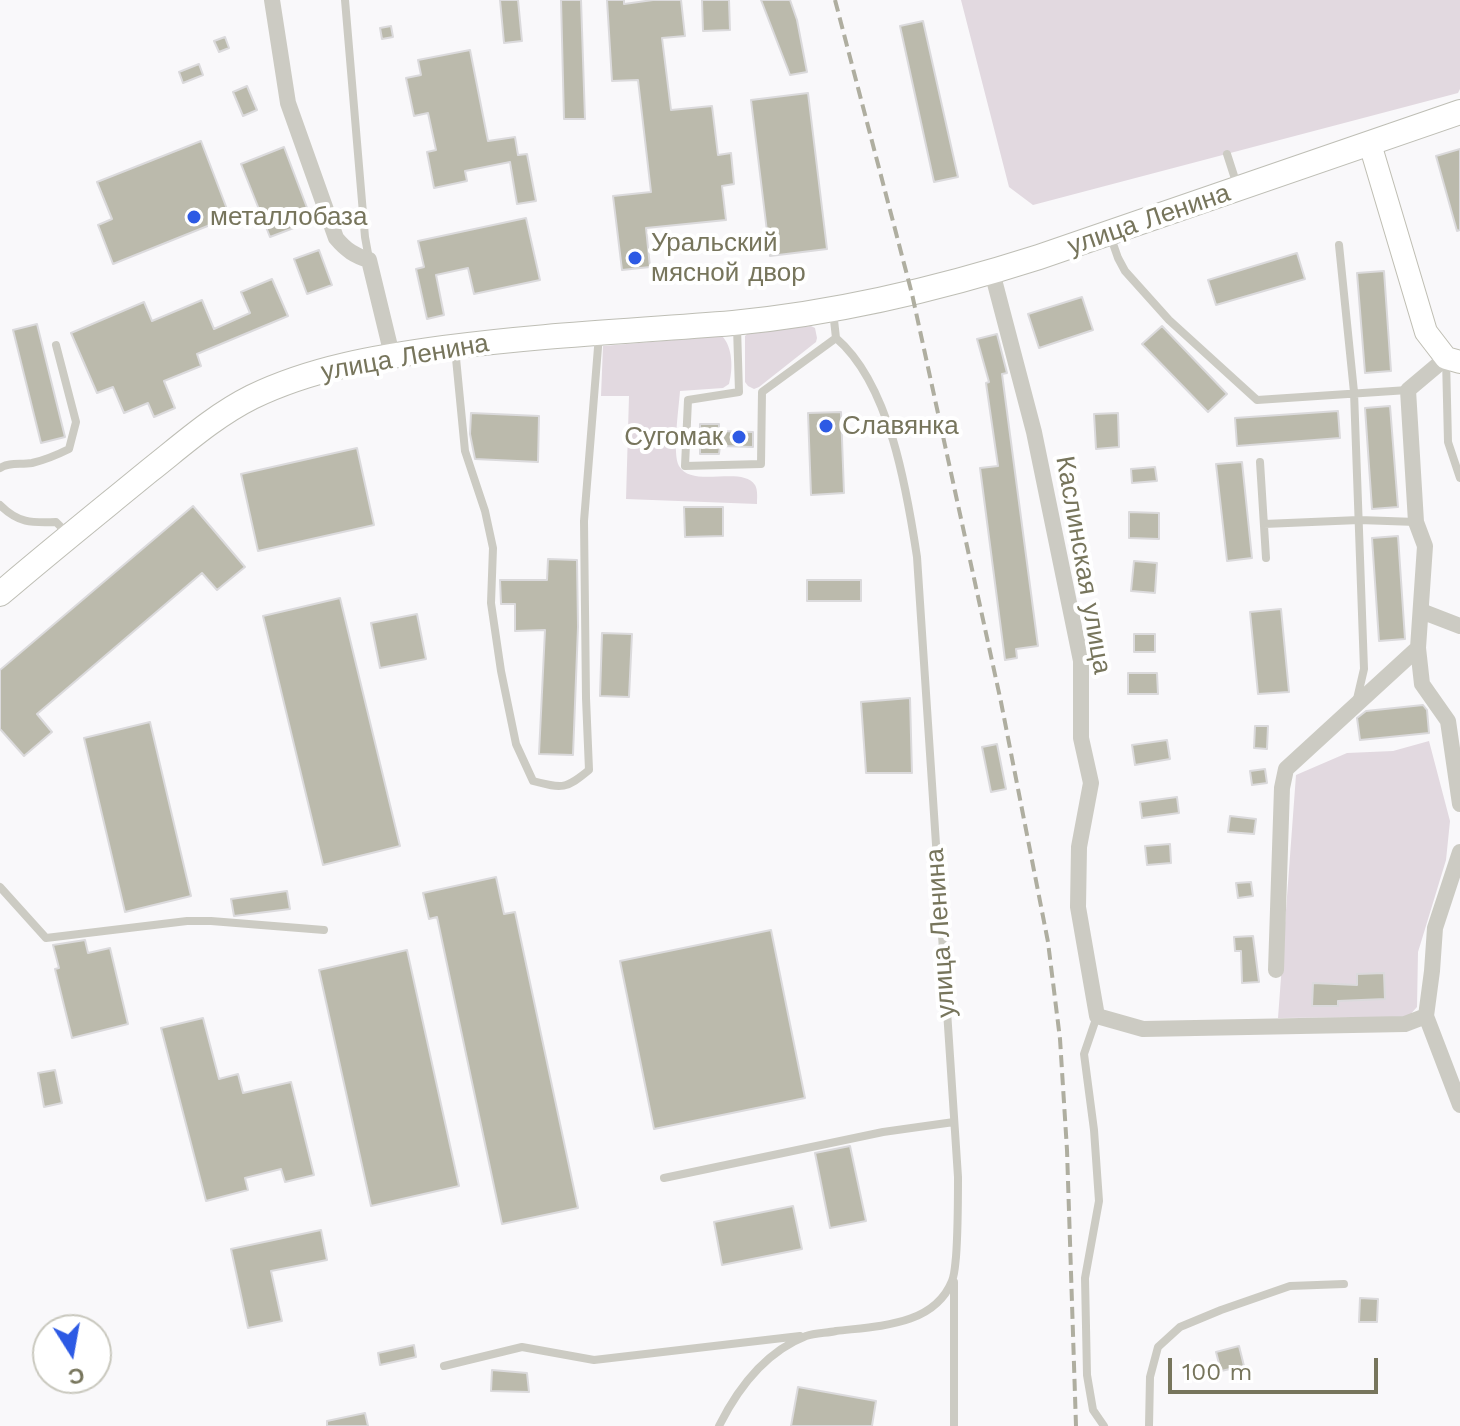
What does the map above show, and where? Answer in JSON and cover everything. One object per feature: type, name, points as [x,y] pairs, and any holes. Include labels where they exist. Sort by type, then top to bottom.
[{"type":"main road","name":"улица Ленина","points":[[0,594],[206,426],[250,398],[301,378],[392,355],[518,340],[737,322],[833,310],[912,294],[992,272],[1460,112]]},
{"type":"main road","points":[[1370,144],[1426,332],[1453,360]]},
{"type":"street","points":[[272,0],[288,103],[336,238],[355,256],[369,260],[392,355]]},
{"type":"street","name":"Каслинская улица","points":[[992,272],[1034,432],[1081,661],[1081,738],[1091,783],[1079,847],[1078,907],[1097,1016]]},
{"type":"street","points":[[1453,360],[1408,390],[1416,522],[1425,546],[1418,648],[1422,684],[1448,721],[1460,804]]},
{"type":"street","points":[[1421,611],[1460,623]]},
{"type":"street","points":[[1276,970],[1282,788],[1286,769],[1418,648]]},
{"type":"street","points":[[1460,852],[1435,928],[1426,1016],[1460,1105]]},
{"type":"street","points":[[1097,1016],[1143,1029],[1405,1024],[1426,1016]]},
{"type":"lane","points":[[345,0],[369,260]]},
{"type":"lane","points":[[1227,154],[1238,190]]},
{"type":"lane","points":[[1109,233],[1125,271],[1169,320],[1257,400],[1408,390]]},
{"type":"lane","points":[[1339,245],[1354,392],[1359,520],[1364,669],[1355,705]]},
{"type":"lane","points":[[737,322],[739,392],[688,400],[685,466],[761,464],[762,392],[836,338],[833,310]]},
{"type":"lane","points":[[455,347],[465,451],[485,511],[493,548],[491,603],[516,744],[533,781],[569,786],[589,770],[584,521],[599,334]]},
{"type":"lane","name":"улица Ленина","points":[[836,338],[846,346],[882,408],[901,469],[917,557],[958,1177],[954,1426]]},
{"type":"lane","points":[[0,468],[7,464],[29,464],[51,458],[69,449],[76,422],[56,345]]},
{"type":"lane","points":[[1453,360],[1448,442],[1460,478]]},
{"type":"lane","points":[[1260,462],[1266,558]]},
{"type":"lane","points":[[0,505],[12,517],[33,523],[56,522],[69,536]]},
{"type":"lane","points":[[1264,524],[1359,520],[1416,522]]},
{"type":"lane","points":[[0,887],[46,938],[187,921],[324,930]]},
{"type":"lane","points":[[1097,1016],[1084,1054],[1099,1201],[1085,1278],[1087,1375],[1093,1410],[1104,1426]]},
{"type":"lane","points":[[664,1178],[883,1132],[954,1122]]},
{"type":"lane","points":[[444,1366],[522,1347],[594,1360],[900,1323],[924,1313],[944,1298],[954,1277]]},
{"type":"lane","points":[[1149,1426],[1150,1377],[1158,1347],[1180,1327],[1290,1286],[1344,1284]]},
{"type":"lane","points":[[719,1426],[739,1390],[758,1368],[783,1347],[809,1335]]},
{"type":"shaded area","points":[[961,0],[1460,0],[1460,89],[1458,93],[1033,205],[1009,187]]},
{"type":"shaded area","points":[[815,328],[816,342],[759,387],[754,389],[748,386],[745,382],[745,336],[750,331]]},
{"type":"shaded area","points":[[722,336],[731,359],[729,384],[723,388],[680,391],[677,460],[685,473],[695,476],[749,479],[756,487],[757,504],[626,499],[629,396],[601,396],[603,346]]},
{"type":"shaded area","points":[[1429,741],[1450,821],[1446,860],[1418,952],[1417,1007],[1408,1017],[1278,1018],[1296,775],[1347,753],[1393,751]]},
{"type":"building","points":[[500,0],[518,0],[522,41],[504,43]]},
{"type":"building","points":[[561,0],[581,0],[585,119],[564,119]]},
{"type":"building","points":[[607,0],[624,0],[624,4],[681,0],[685,36],[662,38],[671,110],[712,106],[718,155],[731,153],[734,184],[722,186],[726,220],[646,228],[650,267],[622,270],[613,196],[651,192],[638,80],[612,81]]},
{"type":"building","points":[[702,0],[729,0],[730,30],[703,31]]},
{"type":"building","points":[[761,0],[790,0],[807,72],[790,75]]},
{"type":"building","points":[[923,21],[958,177],[934,182],[900,26]]},
{"type":"building","points":[[391,26],[393,37],[382,39],[380,28]]},
{"type":"building","points":[[225,37],[229,48],[219,52],[214,41]]},
{"type":"building","points":[[470,50],[488,141],[515,137],[518,155],[527,154],[536,201],[517,204],[510,162],[465,171],[467,181],[434,188],[427,152],[436,150],[428,113],[414,116],[406,78],[421,75],[418,60]]},
{"type":"building","points":[[199,64],[203,75],[183,83],[179,72]]},
{"type":"building","points":[[247,86],[257,110],[243,116],[233,92]]},
{"type":"building","points":[[808,93],[827,249],[770,256],[751,100]]},
{"type":"building","points":[[201,141],[230,217],[113,264],[98,225],[112,219],[97,182]]},
{"type":"building","points":[[284,147],[312,221],[270,237],[241,164]]},
{"type":"building","points":[[1460,149],[1460,230],[1457,231],[1436,156]]},
{"type":"building","points":[[526,218],[540,280],[474,294],[468,268],[436,275],[444,315],[427,319],[416,269],[424,267],[418,241]]},
{"type":"building","points":[[319,250],[332,285],[307,294],[294,259]]},
{"type":"building","points":[[1297,253],[1305,279],[1216,305],[1208,280]]},
{"type":"building","points":[[1384,271],[1391,371],[1365,373],[1357,273]]},
{"type":"building","points":[[272,279],[288,316],[197,354],[201,366],[164,381],[175,408],[154,417],[148,403],[124,413],[113,387],[97,393],[71,333],[144,302],[152,321],[202,300],[214,329],[250,313],[241,292]]},
{"type":"building","points":[[1082,297],[1093,330],[1039,348],[1028,314]]},
{"type":"building","points":[[37,324],[65,437],[41,443],[13,330]]},
{"type":"building","points":[[1162,326],[1227,394],[1208,412],[1142,344]]},
{"type":"building","points":[[997,334],[1007,373],[1002,374],[1038,646],[1016,649],[1017,658],[1005,660],[980,468],[998,466],[986,383],[989,382],[977,339]]},
{"type":"building","points":[[1390,406],[1398,507],[1372,509],[1365,408]]},
{"type":"building","points":[[1338,411],[1340,438],[1237,446],[1235,418]]},
{"type":"building","points":[[841,412],[844,493],[811,495],[808,413]]},
{"type":"building","points":[[471,413],[539,416],[538,462],[475,459],[470,434]]},
{"type":"building","points":[[1118,413],[1119,447],[1096,449],[1094,414]]},
{"type":"building","points":[[700,424],[719,424],[719,431],[753,432],[753,447],[720,446],[719,454],[700,454]]},
{"type":"building","points":[[357,448],[374,525],[258,551],[241,474]]},
{"type":"building","points":[[1242,462],[1252,558],[1227,561],[1216,464]]},
{"type":"building","points":[[1155,467],[1157,481],[1132,483],[1131,469]]},
{"type":"building","points":[[193,506],[245,567],[217,590],[202,573],[37,714],[52,732],[24,756],[0,729],[0,670]]},
{"type":"building","points":[[684,507],[723,507],[723,536],[685,537]]},
{"type":"building","points":[[1129,512],[1159,513],[1159,539],[1129,538]]},
{"type":"building","points":[[1398,536],[1405,639],[1379,641],[1372,538]]},
{"type":"building","points":[[548,559],[577,560],[573,755],[539,754],[545,630],[515,631],[515,604],[501,604],[500,580],[547,580]]},
{"type":"building","points":[[1134,561],[1157,563],[1155,593],[1131,591]]},
{"type":"building","points":[[807,580],[861,580],[861,601],[807,601]]},
{"type":"building","points":[[340,598],[400,846],[323,865],[263,616]]},
{"type":"building","points":[[1281,609],[1289,692],[1258,694],[1250,612]]},
{"type":"building","points":[[417,614],[426,659],[380,668],[371,623]]},
{"type":"building","points":[[602,633],[632,634],[629,697],[600,696]]},
{"type":"building","points":[[1134,634],[1155,634],[1155,652],[1134,652]]},
{"type":"building","points":[[1128,673],[1157,673],[1158,694],[1128,694]]},
{"type":"building","points":[[910,698],[912,773],[866,773],[861,702]]},
{"type":"building","points":[[1423,705],[1427,710],[1429,733],[1360,740],[1357,718],[1366,711]]},
{"type":"building","points":[[150,722],[191,896],[125,912],[84,738]]},
{"type":"building","points":[[1255,726],[1268,726],[1267,749],[1254,748]]},
{"type":"building","points":[[1167,740],[1170,759],[1135,765],[1132,745]]},
{"type":"building","points":[[997,744],[1006,789],[991,792],[982,747]]},
{"type":"building","points":[[1265,769],[1267,783],[1252,785],[1250,771]]},
{"type":"building","points":[[1177,797],[1179,813],[1142,818],[1140,802]]},
{"type":"building","points":[[1230,816],[1256,819],[1254,834],[1228,832]]},
{"type":"building","points":[[1170,844],[1171,863],[1147,865],[1145,846]]},
{"type":"building","points":[[496,877],[504,914],[515,912],[578,1208],[502,1224],[437,917],[429,919],[423,893]]},
{"type":"building","points":[[1251,882],[1253,896],[1238,898],[1236,883]]},
{"type":"building","points":[[287,891],[290,909],[234,916],[231,899]]},
{"type":"building","points":[[771,930],[805,1098],[654,1129],[620,961]]},
{"type":"building","points":[[1253,936],[1259,982],[1242,983],[1241,951],[1235,951],[1234,937]]},
{"type":"building","points":[[85,940],[88,953],[110,948],[128,1024],[72,1038],[55,969],[59,968],[53,945]]},
{"type":"building","points":[[407,950],[459,1186],[371,1206],[319,970]]},
{"type":"building","points":[[1384,973],[1385,999],[1338,1001],[1338,1006],[1312,1006],[1313,983],[1357,985],[1357,974]]},
{"type":"building","points":[[203,1018],[219,1079],[238,1074],[243,1093],[291,1082],[314,1175],[285,1182],[281,1169],[245,1178],[248,1190],[206,1201],[161,1028]]},
{"type":"building","points":[[55,1070],[62,1103],[44,1107],[38,1073]]},
{"type":"building","points":[[850,1146],[866,1221],[830,1228],[815,1153]]},
{"type":"building","points":[[793,1206],[802,1249],[722,1265],[714,1222]]},
{"type":"building","points":[[321,1230],[327,1260],[271,1271],[282,1321],[248,1328],[231,1249]]},
{"type":"building","points":[[1360,1298],[1378,1299],[1377,1322],[1359,1322]]},
{"type":"building","points":[[414,1345],[416,1357],[380,1365],[378,1353]]},
{"type":"building","points":[[1239,1346],[1244,1366],[1221,1371],[1216,1352]]},
{"type":"building","points":[[492,1370],[527,1373],[529,1392],[491,1391]]},
{"type":"building","points":[[798,1387],[876,1401],[872,1426],[791,1426]]},
{"type":"building","points":[[365,1413],[368,1426],[327,1426],[327,1421]]},
{"type":"railway","points":[[835,0],[912,294],[1001,702],[1048,942],[1060,1039],[1067,1150],[1076,1426]]},
{"type":"place","name":"металлобаза","points":[[194,217]]},
{"type":"place","name":"Уральский мясной двор","points":[[635,258]]},
{"type":"place","name":"Славянка","points":[[826,426]]},
{"type":"place","name":"Сугомак","points":[[739,437]]}]
